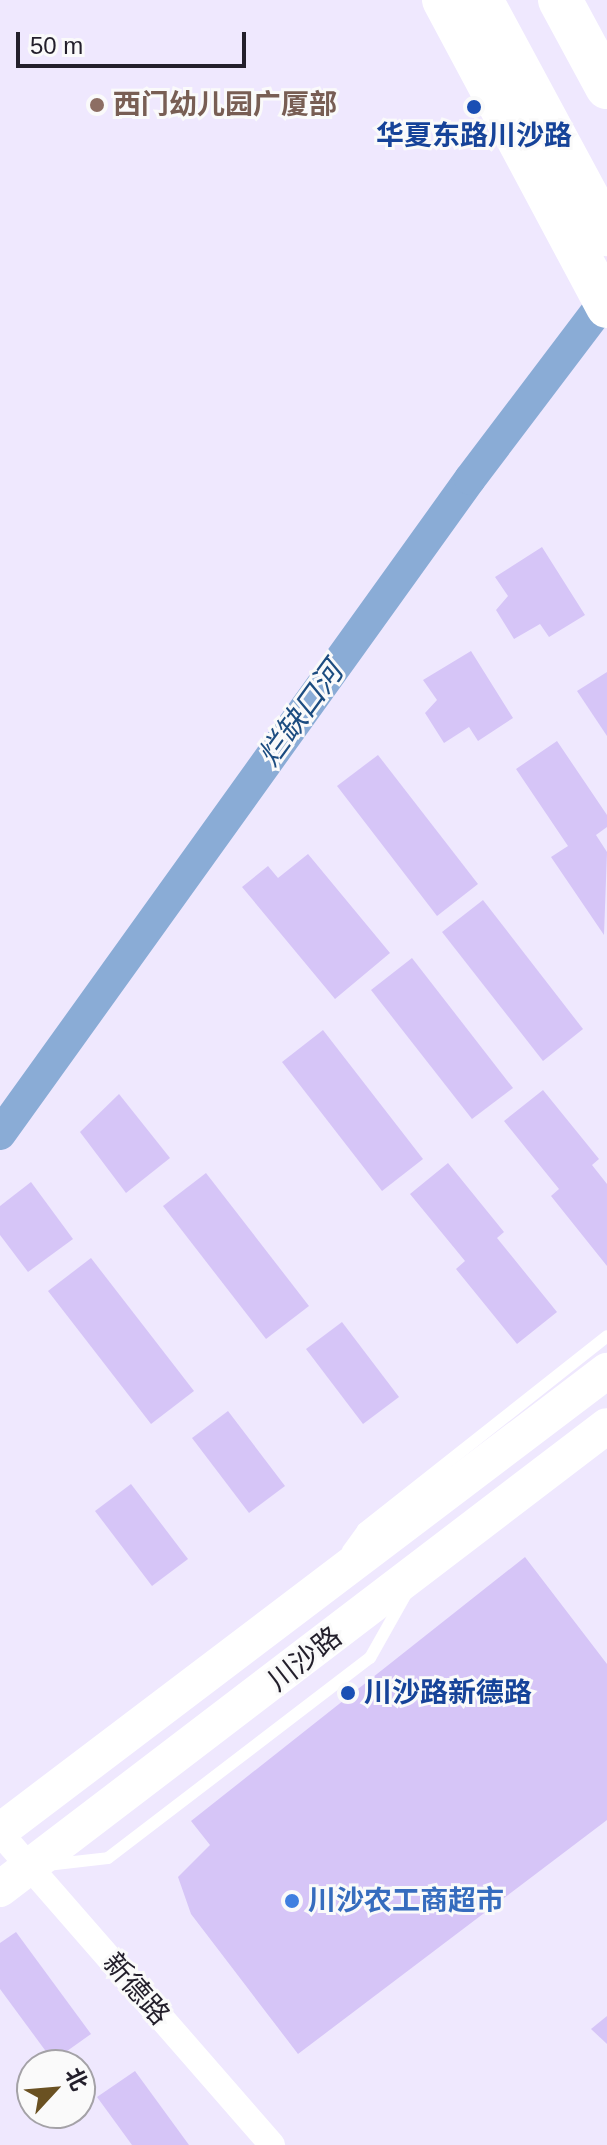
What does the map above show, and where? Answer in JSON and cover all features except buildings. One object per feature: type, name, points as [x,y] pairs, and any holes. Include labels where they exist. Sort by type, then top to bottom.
[{"type":"highway","points":[[481,0],[588,236]]},
{"type":"highway","points":[[560,0],[607,87]]},
{"type":"main road","points":[[443,0],[588,236],[607,307]]},
{"type":"main road","points":[[585,0],[607,41]]},
{"type":"main road","name":"川沙路","points":[[0,1832],[607,1371]]},
{"type":"main road","name":"川沙路","points":[[0,1889],[607,1426]]},
{"type":"street","name":"新德路","points":[[0,1832],[272,2145]]},
{"type":"lane","points":[[320,1591],[363,1529],[607,1336]]},
{"type":"waterway","name":"烂缺口河","points":[[0,1134],[470,479],[607,298]]},
{"type":"place","name":"西门幼儿园广厦部","points":[[97,105]]},
{"type":"place","name":"华夏东路川沙路","points":[[474,107]]},
{"type":"place","name":"川沙路新德路","points":[[348,1693]]},
{"type":"place","name":"川沙农工商超市","points":[[292,1901]]}]
